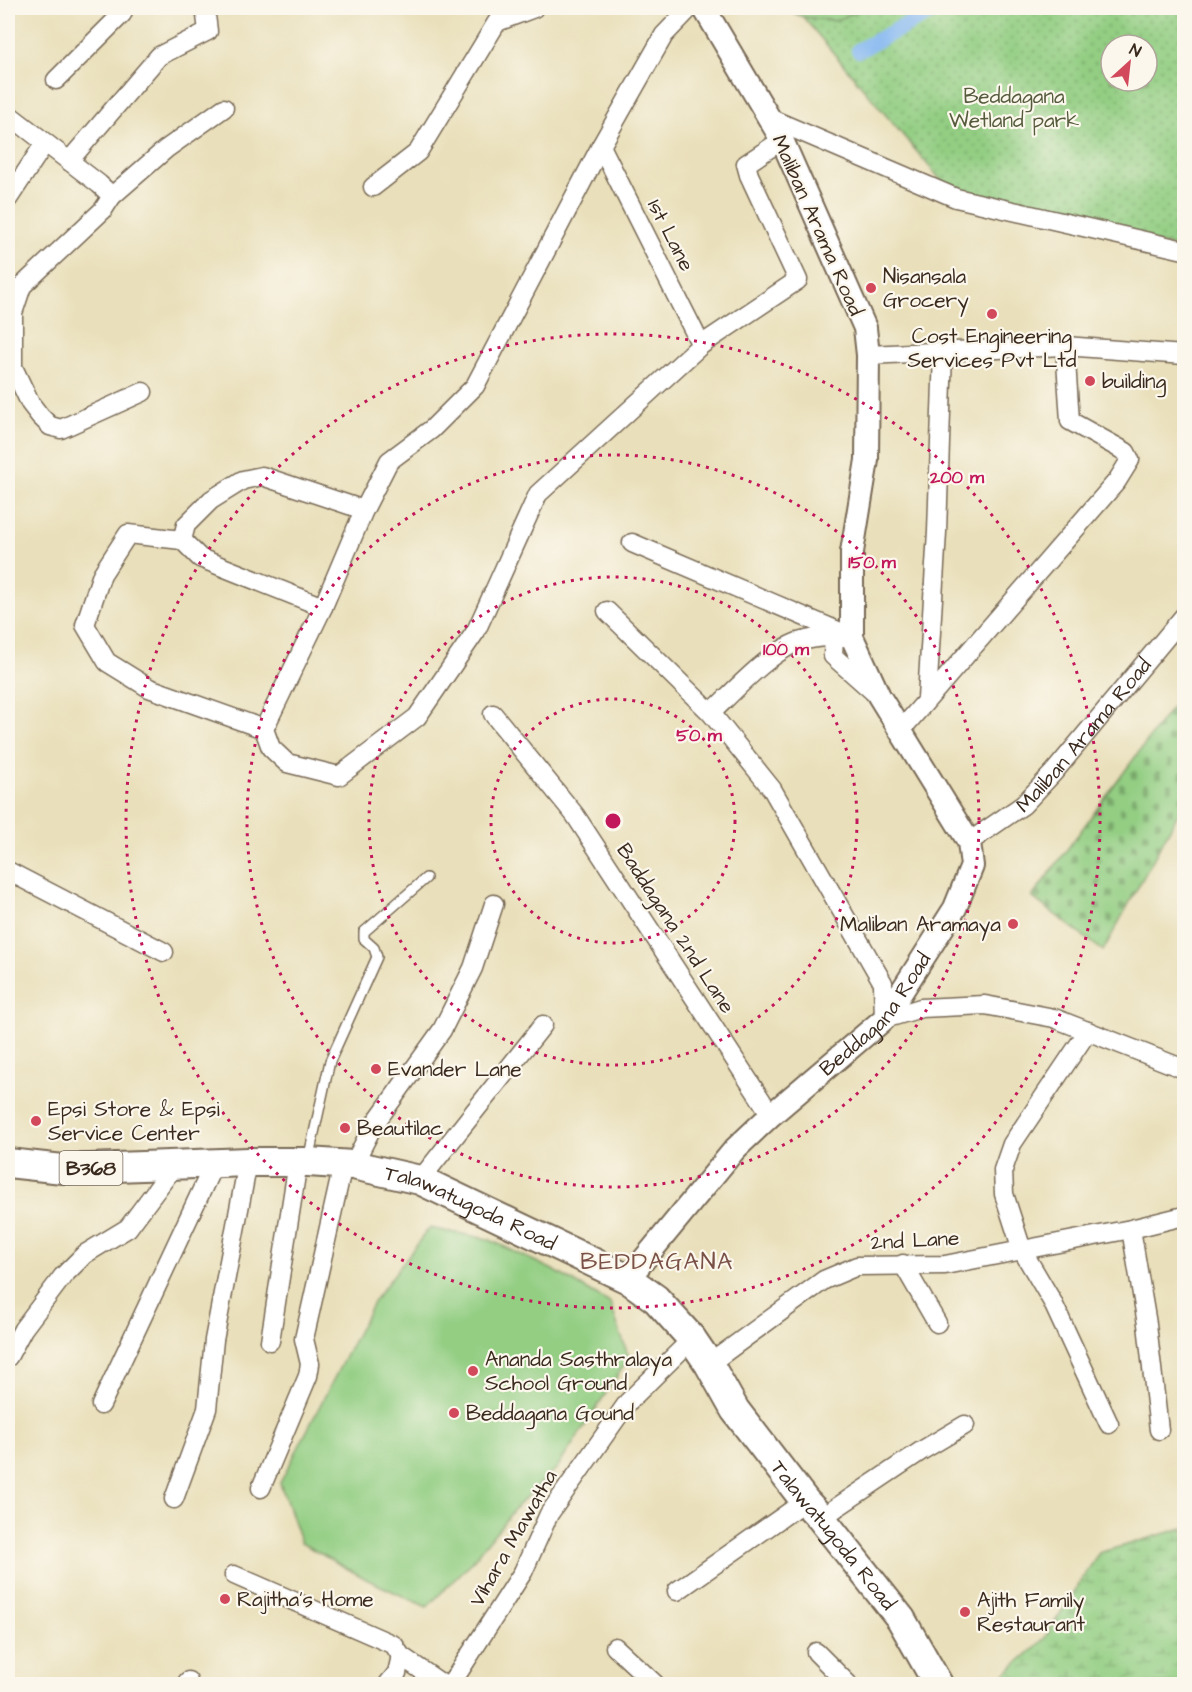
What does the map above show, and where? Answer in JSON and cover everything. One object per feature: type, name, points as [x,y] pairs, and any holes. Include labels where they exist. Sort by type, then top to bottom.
[{"type":"main road","name":"Talawatugoda Road","points":[[8,1163],[63,1169],[248,1162],[348,1165],[420,1180],[628,1279],[656,1299],[692,1339],[735,1410],[901,1619],[938,1684]]},
{"type":"street","points":[[56,80],[122,14],[124,8]]},
{"type":"street","points":[[69,161],[159,56],[208,31],[205,8]]},
{"type":"street","points":[[373,186],[418,152],[497,22],[534,8]]},
{"type":"street","points":[[690,8],[664,35],[601,146],[475,386],[432,429],[389,461],[364,510],[323,607],[264,729],[271,748],[287,763],[339,776],[417,717],[476,631],[538,494],[701,345],[798,280],[746,164],[782,140]]},
{"type":"street","name":"Maliban Arama Road","points":[[704,8],[782,140],[865,328],[868,355],[867,460]]},
{"type":"street","points":[[143,392],[61,429],[50,426],[30,403],[13,367],[13,313],[22,286],[102,210],[112,196],[166,149],[224,108]]},
{"type":"street","points":[[8,114],[112,196]]},
{"type":"street","points":[[769,118],[956,198],[1185,249]]},
{"type":"street","points":[[8,199],[45,144]]},
{"type":"street","name":"1st Lane","points":[[601,146],[701,345]]},
{"type":"street","points":[[868,355],[1065,346],[1185,355]]},
{"type":"street","points":[[901,730],[1117,481],[1130,460],[1126,452],[1070,421],[1065,346]]},
{"type":"street","points":[[927,698],[937,532],[944,352]]},
{"type":"street","name":"Beddagana Road","points":[[628,1279],[735,1149],[771,1115],[885,1019],[954,908],[972,866],[969,842],[843,637],[852,552],[867,460]]},
{"type":"street","points":[[182,540],[186,525],[211,500],[243,480],[262,476],[364,510]]},
{"type":"street","points":[[264,729],[149,688],[107,662],[85,625],[102,574],[128,534],[182,540],[200,558],[323,607]]},
{"type":"street","points":[[632,543],[843,637]]},
{"type":"street","points":[[607,611],[711,713],[772,789],[883,983],[885,1019],[921,1008],[985,1005],[1054,1018],[1184,1067]]},
{"type":"street","name":"Maliban Arama Road","points":[[969,842],[1023,806],[1185,616]]},
{"type":"street","points":[[711,713],[765,662],[797,642],[843,637]]},
{"type":"street","name":"Baddagana 2nd Lane","points":[[493,714],[574,815],[771,1115]]},
{"type":"street","points":[[8,871],[164,952]]},
{"type":"street","points":[[261,1488],[308,1376],[310,1364],[304,1339],[348,1165],[442,1030],[473,968],[494,904]]},
{"type":"street","points":[[420,1180],[543,1025]]},
{"type":"street","points":[[1088,1032],[1012,1144],[1003,1170],[1004,1194],[1022,1250],[1052,1301],[1109,1424]]},
{"type":"street","points":[[174,1499],[207,1409],[214,1340],[248,1162]]},
{"type":"street","points":[[270,1341],[303,1162]]},
{"type":"street","points":[[101,1405],[214,1164]]},
{"type":"street","points":[[8,1357],[22,1329],[63,1276],[85,1254],[128,1228],[175,1165]]},
{"type":"street","name":"2nd Lane","points":[[709,1364],[824,1280],[857,1266],[945,1265],[1131,1229],[1185,1216]]},
{"type":"street","points":[[1131,1229],[1147,1324],[1159,1430]]},
{"type":"street","points":[[903,1264],[937,1323]]},
{"type":"street","name":"Vihara Mawatha","points":[[451,1684],[523,1572],[549,1514],[628,1402],[692,1339]]},
{"type":"street","points":[[676,1591],[813,1509],[921,1452],[965,1425]]},
{"type":"street","points":[[234,1575],[394,1645],[401,1656],[442,1684]]},
{"type":"street","points":[[615,1647],[655,1684]]},
{"type":"street","points":[[816,1652],[848,1684]]},
{"type":"street","points":[[388,1684],[397,1673],[401,1656]]},
{"type":"lane","points":[[303,1162],[330,1061],[377,957],[374,948],[364,939],[364,932],[426,879]]},
{"type":"green space","points":[[782,8],[864,8],[835,21],[803,17]]},
{"type":"green space","name":"Beddagana Wetland park","points":[[864,8],[1184,8],[1184,249],[956,198],[803,17],[835,21]]},
{"type":"green space","points":[[1172,707],[1184,715],[1184,803],[1103,951],[1032,897]]},
{"type":"green space","name":"Beddagana Gound","points":[[429,1228],[488,1239],[555,1271],[610,1303],[629,1358],[557,1468],[517,1506],[470,1564],[427,1607],[368,1580],[301,1543],[280,1483],[374,1301]]},
{"type":"green space","points":[[1184,1528],[1184,1684],[994,1684],[1044,1639],[1099,1553]]},
{"type":"waterway","points":[[859,50],[939,8]]},
{"type":"place","name":"Nisansala Grocery","points":[[871,288]]},
{"type":"place","name":"Cost Engineering Services Pvt Ltd","points":[[992,314]]},
{"type":"place","name":"building","points":[[1090,381]]},
{"type":"place","name":"Maliban Aramaya","points":[[1013,924]]},
{"type":"place","name":"Evander Lane","points":[[376,1069]]},
{"type":"place","name":"Epsi Store & Epsi Service Center","points":[[36,1121]]},
{"type":"place","name":"Beautilac","points":[[345,1128]]},
{"type":"place","name":"Ananda Sasthralaya School Ground","points":[[473,1371]]},
{"type":"place","name":"Beddagana Gound","points":[[454,1413]]},
{"type":"place","name":"Rajitha's Home","points":[[225,1599]]},
{"type":"place","name":"Ajith Family Restaurant","points":[[965,1612]]},
{"type":"district","name":"BEDDAGANA","points":[[657,1261]]}]
